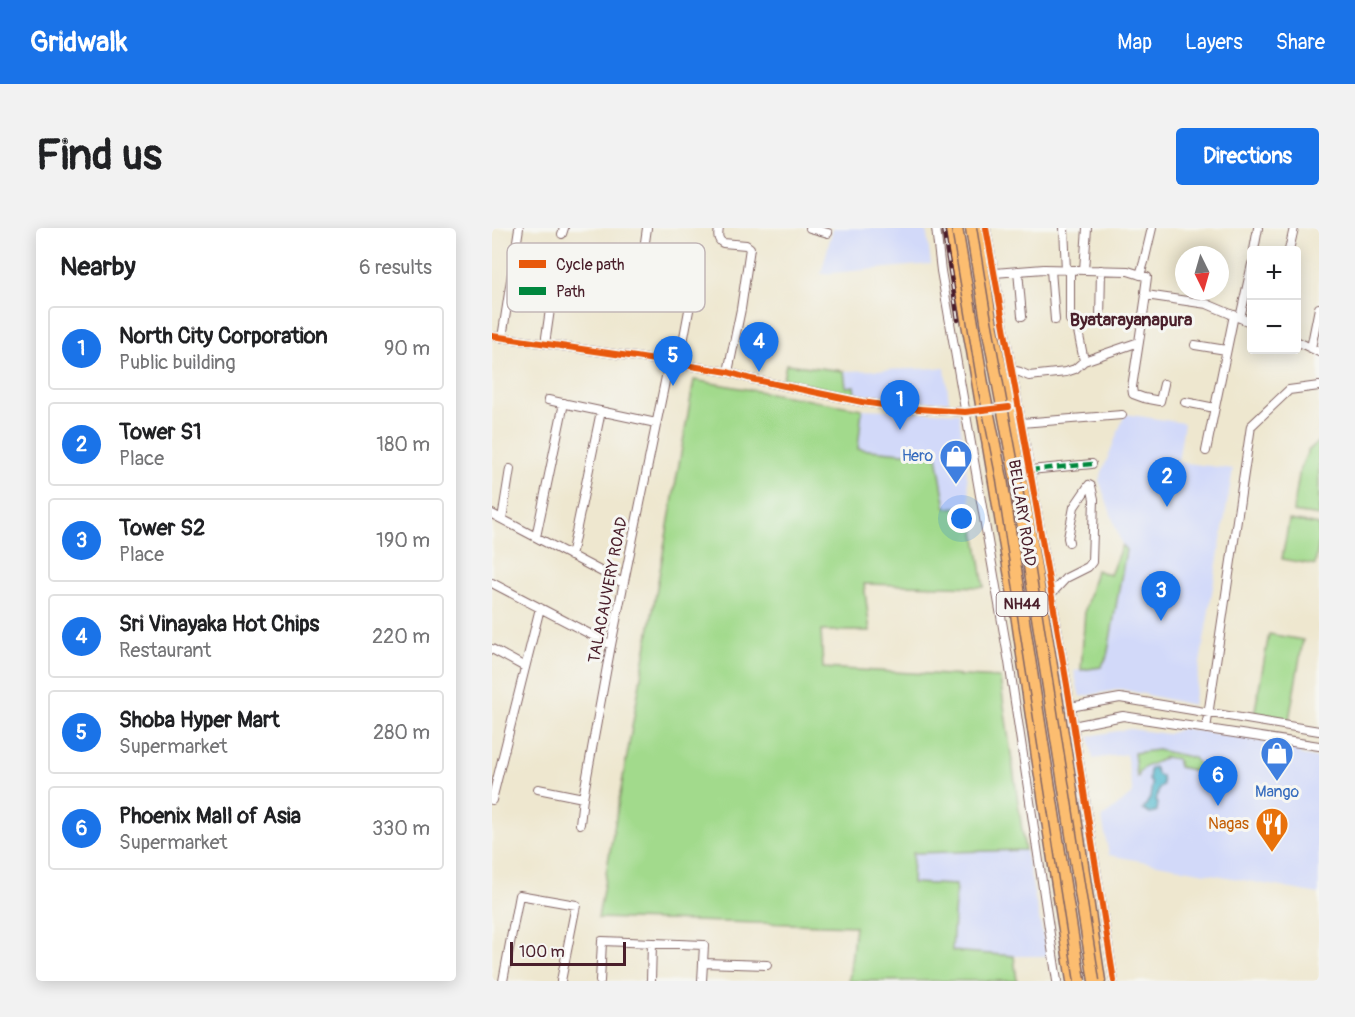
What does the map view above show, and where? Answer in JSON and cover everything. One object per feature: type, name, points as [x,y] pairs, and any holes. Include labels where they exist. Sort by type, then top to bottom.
[{"type":"highway","name":"BELLARY ROAD","points":[[951,228],[1017,618],[1072,981]]},
{"type":"highway","name":"BELLARY ROAD","points":[[957,228],[984,390],[1002,479],[1080,981]]},
{"type":"highway","name":"BELLARY ROAD","points":[[971,228],[1015,476],[1094,981]]},
{"type":"highway","name":"BELLARY ROAD","points":[[977,228],[1029,525],[1100,981]]},
{"type":"highway","points":[[1029,525],[1040,534]]},
{"type":"street","points":[[517,243],[519,228]]},
{"type":"street","points":[[645,242],[647,228]]},
{"type":"street","points":[[719,228],[720,242],[746,245],[750,248],[728,372]]},
{"type":"street","points":[[810,228],[828,233]]},
{"type":"street","points":[[936,228],[941,271],[1009,662],[1057,981]]},
{"type":"street","points":[[986,228],[1030,470],[1114,981]]},
{"type":"street","points":[[1064,228],[1070,320]]},
{"type":"street","points":[[1084,270],[1086,228]]},
{"type":"street","points":[[1140,275],[1152,228]]},
{"type":"street","points":[[1255,246],[1258,228]]},
{"type":"street","points":[[1290,246],[1294,228]]},
{"type":"street","points":[[1051,270],[1055,320]]},
{"type":"street","points":[[994,273],[1101,270],[1128,271],[1147,278],[1132,387],[1133,394],[1160,400],[1164,384]]},
{"type":"street","points":[[1100,320],[1101,270]]},
{"type":"street","points":[[1018,271],[1022,316]]},
{"type":"street","points":[[1206,451],[1226,350],[1247,279]]},
{"type":"street","points":[[1146,295],[1207,304],[1247,321]]},
{"type":"street","points":[[502,338],[507,306]]},
{"type":"street","points":[[1301,343],[1315,350],[1319,308]]},
{"type":"street","points":[[545,344],[550,312]]},
{"type":"street","name":"TALACAUVERY ROAD","points":[[580,824],[610,645],[656,423],[673,363],[682,357],[689,312]]},
{"type":"street","points":[[1077,327],[1084,361]]},
{"type":"street","points":[[492,336],[728,372],[751,379],[862,402],[903,408],[966,412],[1009,407]]},
{"type":"street","points":[[1011,370],[1029,376],[1066,372],[1075,369],[1084,361],[1139,342]]},
{"type":"street","points":[[1195,345],[1226,350]]},
{"type":"street","points":[[1206,729],[1251,426],[1289,390],[1319,386]]},
{"type":"street","points":[[548,400],[656,423]]},
{"type":"street","points":[[1185,402],[1215,408]]},
{"type":"street","points":[[536,537],[564,403]]},
{"type":"street","points":[[571,556],[601,411]]},
{"type":"street","points":[[1021,423],[1122,415]]},
{"type":"street","points":[[1030,470],[1092,464]]},
{"type":"street","points":[[502,519],[510,469]]},
{"type":"street","points":[[1051,594],[1066,578],[1088,567],[1092,562],[1094,499],[1089,485],[1074,507],[1069,542]]},
{"type":"street","points":[[492,514],[623,584]]},
{"type":"street","points":[[492,583],[610,645]]},
{"type":"street","points":[[492,800],[540,608]]},
{"type":"street","points":[[492,650],[525,667]]},
{"type":"street","points":[[1070,707],[1120,698],[1319,731]]},
{"type":"street","points":[[1073,726],[1123,716],[1319,746]]},
{"type":"street","points":[[538,789],[583,798]]},
{"type":"street","points":[[503,981],[519,895],[576,905],[561,981]]},
{"type":"street","points":[[600,981],[602,941],[704,945],[702,981]]},
{"type":"street","points":[[651,981],[652,944]]},
{"type":"street","points":[[703,963],[767,965]]},
{"type":"shaded area","points":[[833,228],[926,228],[931,264],[821,274]]},
{"type":"shaded area","points":[[945,368],[949,401],[903,402],[855,395],[854,387],[846,387],[844,371]]},
{"type":"shaded area","points":[[862,409],[959,413],[971,506],[946,509],[858,449]]},
{"type":"shaded area","points":[[1125,414],[1184,423],[1178,462],[1233,469],[1193,705],[1121,689],[1080,697],[1074,671],[1081,670],[1085,610],[1096,570],[1110,575],[1122,545],[1099,480]]},
{"type":"shaded area","points":[[1183,728],[1301,748],[1300,755],[1319,759],[1319,894],[1109,855],[1102,818],[1133,793],[1126,754],[1093,759],[1089,736],[1130,729],[1168,734]]},
{"type":"shaded area","points":[[1025,850],[1047,956],[952,951],[912,883],[912,853]]},
{"type":"green space","points":[[786,364],[844,371],[846,387],[854,386],[855,395],[783,379]]},
{"type":"green space","points":[[694,380],[862,409],[858,449],[937,456],[946,508],[971,506],[984,587],[864,584],[870,631],[821,631],[823,668],[1000,678],[1025,850],[913,853],[912,883],[956,885],[952,951],[1014,956],[1017,981],[849,981],[855,926],[598,918]]},
{"type":"green space","points":[[1319,441],[1319,516],[1293,512],[1300,469],[1308,451]]},
{"type":"green space","points":[[1289,520],[1319,525],[1315,565],[1282,559]]},
{"type":"green space","points":[[1122,545],[1126,550],[1107,657],[1101,667],[1081,670],[1085,610],[1096,570],[1110,575]]},
{"type":"green space","points":[[1269,634],[1303,640],[1289,720],[1254,715]]},
{"type":"green space","points":[[1158,750],[1194,758],[1200,766],[1200,775],[1197,771],[1179,767],[1177,759],[1165,757],[1143,769],[1137,777],[1134,753]]},
{"type":"water","points":[[1154,767],[1158,775],[1162,776],[1163,785],[1159,788],[1156,801],[1157,811],[1150,814],[1143,810],[1150,798],[1152,784],[1149,780],[1150,769]]},
{"type":"railway","points":[[943,228],[958,320]]},
{"type":"marked path","points":[[1030,470],[1092,464]]},
{"type":"cycle path","points":[[986,228],[1067,685],[1114,981]]},
{"type":"cycle path","points":[[492,336],[728,372],[751,379],[862,402],[904,408],[965,412],[1009,407]]},
{"type":"place","name":"Sri Vinayaka Hot Chips","points":[[759,372]]},
{"type":"place","name":"Shoba Hyper Mart","points":[[673,386]]},
{"type":"place","name":"North City Corporation","points":[[900,430]]},
{"type":"place","name":"Hero","points":[[956,485]]},
{"type":"place","name":"Tower S1","points":[[1167,507]]},
{"type":"place","name":"Tower S2","points":[[1161,621]]},
{"type":"place","name":"Mango","points":[[1277,782]]},
{"type":"place","name":"Phoenix Mall of Asia","points":[[1218,806]]},
{"type":"place","name":"Nagas","points":[[1272,853]]},
{"type":"district","name":"Byatarayanapura","points":[[1131,320]]}]
